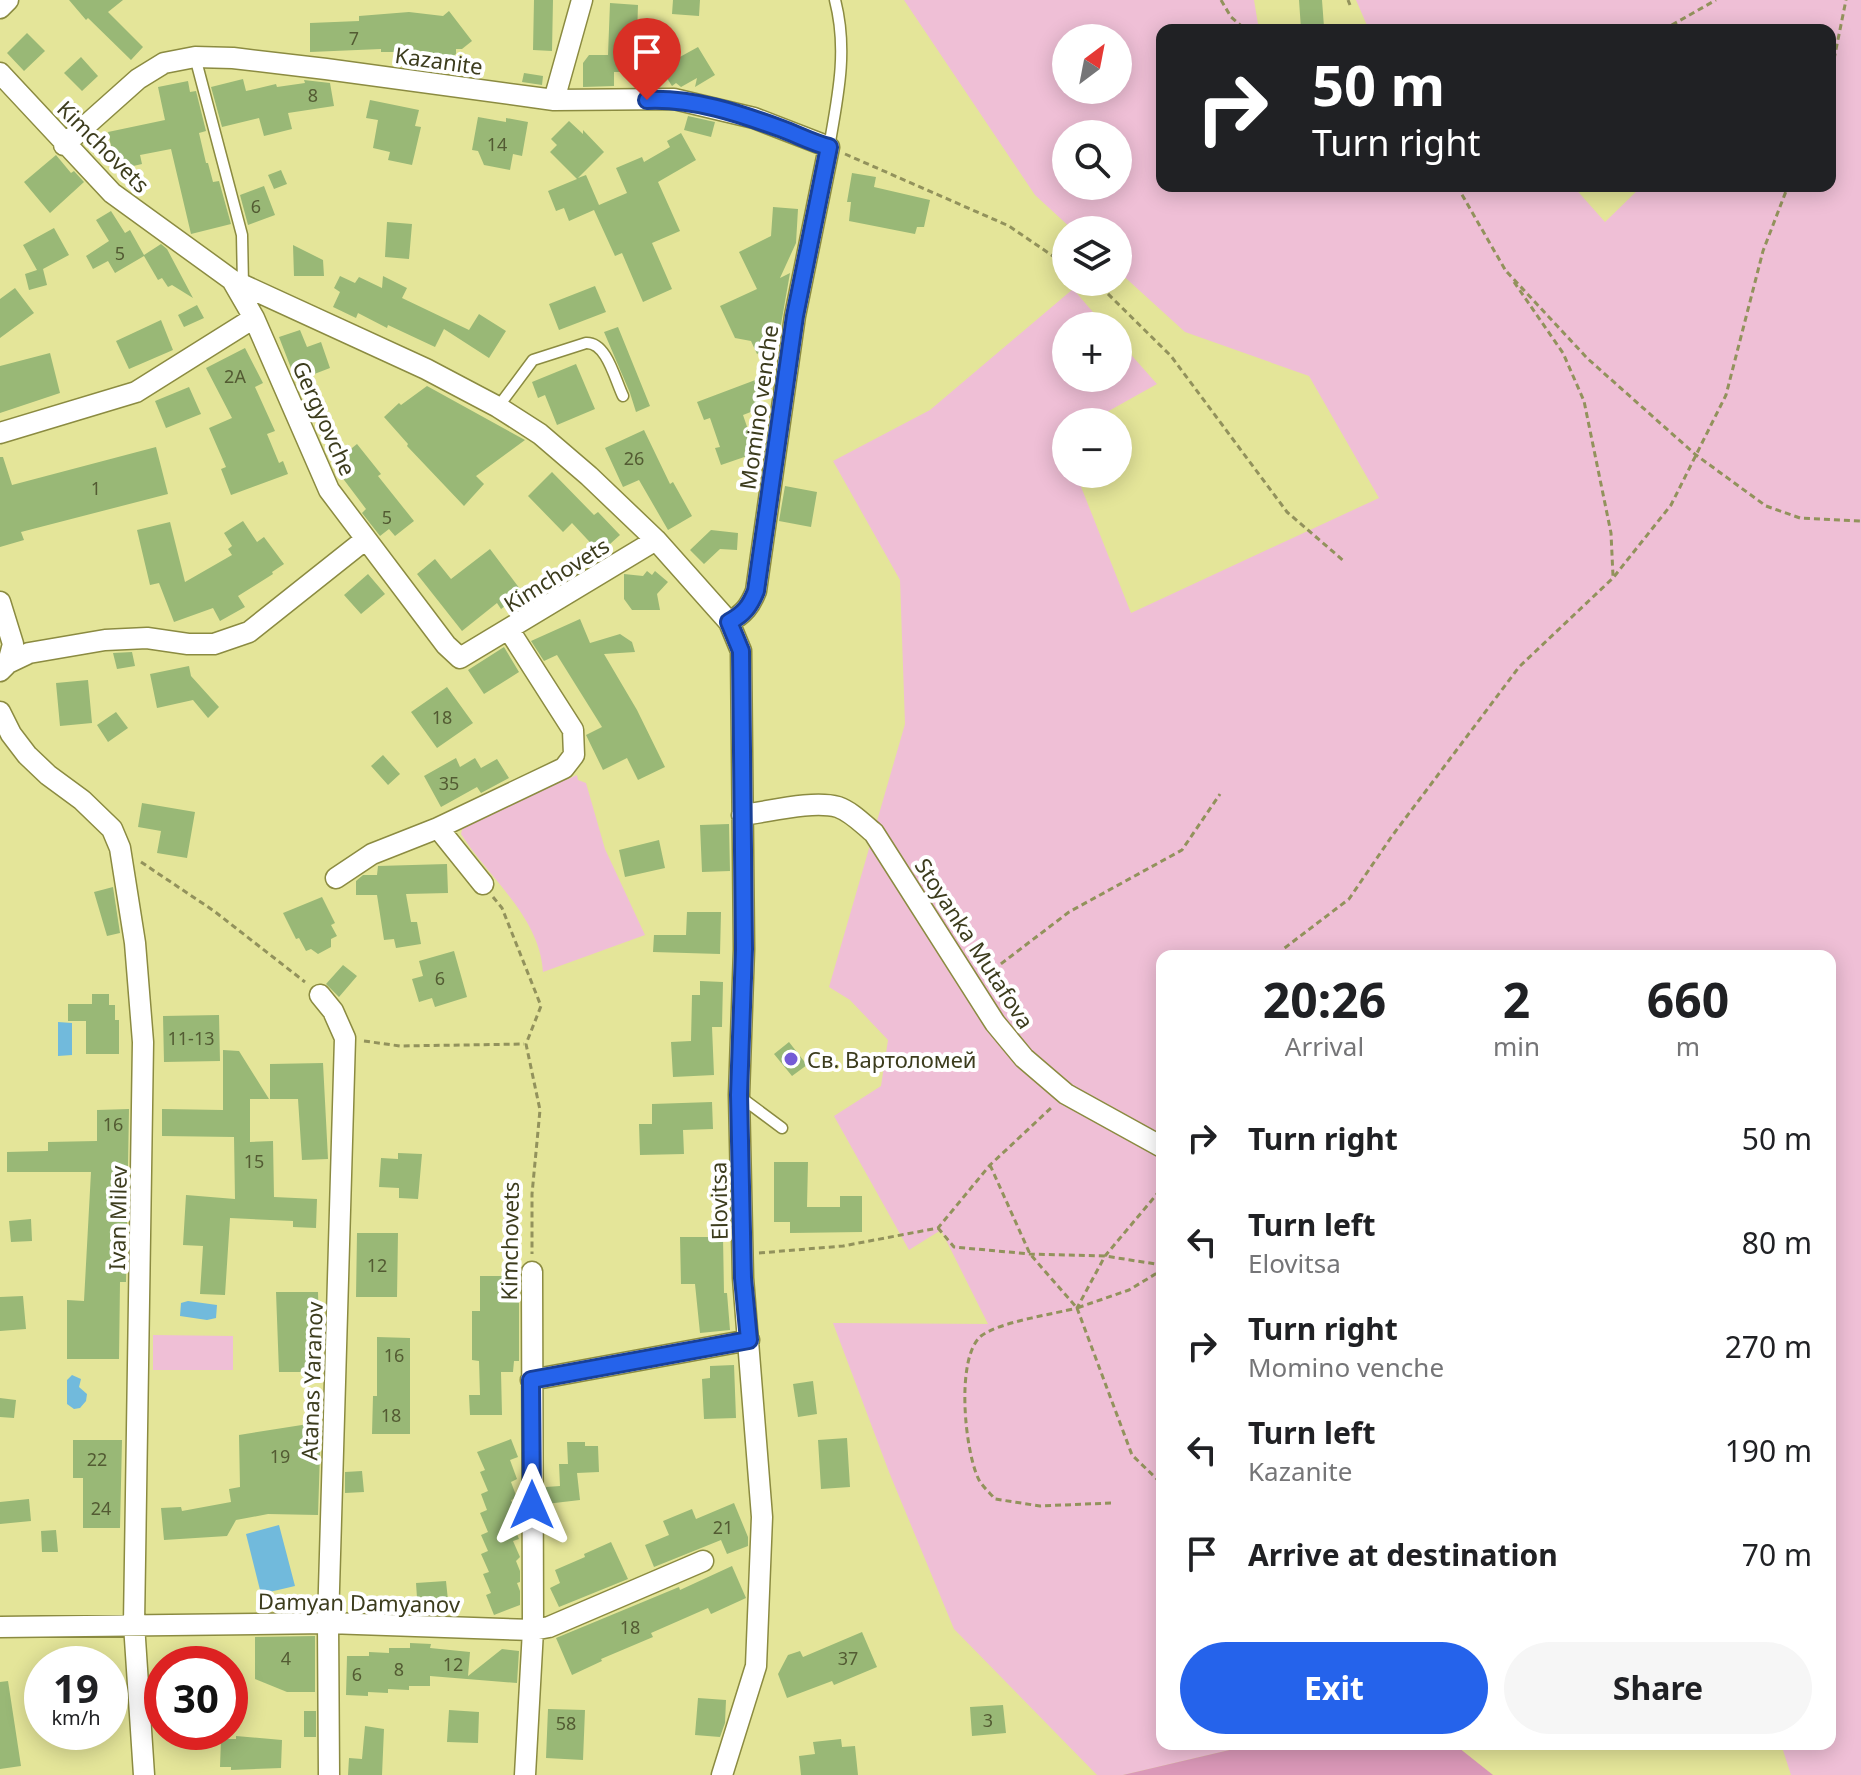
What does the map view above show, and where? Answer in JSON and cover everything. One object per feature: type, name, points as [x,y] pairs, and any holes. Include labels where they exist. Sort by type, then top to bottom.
[{"type":"street","points":[[0,8],[8,0]]},
{"type":"street","points":[[554,100],[582,0]]},
{"type":"street","name":"Kazanite","points":[[64,145],[138,79],[164,63],[195,57],[233,58],[326,69],[554,100],[674,99],[754,118],[829,147]]},
{"type":"street","name":"Kimchovets","points":[[0,73],[112,193],[238,282],[426,369],[498,407],[540,434],[656,540],[509,630],[573,730],[574,755],[564,768],[438,828],[372,854],[336,878]]},
{"type":"street","name":"Momino venche","points":[[729,622],[750,606],[756,591],[795,316],[829,147]]},
{"type":"street","name":"Gergyovche","points":[[238,282],[329,490],[446,645],[460,658],[509,630]]},
{"type":"street","points":[[0,433],[136,392],[254,318]]},
{"type":"street","points":[[4,667],[29,653],[105,640],[147,638],[214,644],[249,632],[366,539]]},
{"type":"street","points":[[656,540],[729,622]]},
{"type":"street","points":[[0,602],[13,644],[4,667]]},
{"type":"street","name":"Elovitsa","points":[[722,1775],[756,1666],[762,1517],[743,1255],[739,1095],[744,949],[741,651],[729,622]]},
{"type":"street","name":"Ivan Milev","points":[[0,712],[27,755],[112,829],[120,848],[135,943],[143,1042],[134,1624],[144,1775]]},
{"type":"street","name":"Stoyanka Mutafova","points":[[742,815],[836,806],[858,819],[874,833],[995,1023],[1024,1058],[1066,1094],[1156,1144]]},
{"type":"street","points":[[438,828],[483,884]]},
{"type":"street","name":"Atanas Yaranov","points":[[320,995],[333,1011],[345,1038],[328,1623],[329,1775]]},
{"type":"street","name":"Kimchovets","points":[[525,1775],[533,1630],[532,1272]]},
{"type":"street","points":[[531,1380],[749,1340]]},
{"type":"street","name":"Damyan Damyanov","points":[[0,1627],[328,1623],[533,1630],[549,1627],[703,1561]]},
{"type":"lane","name":"Momino venche","points":[[829,147],[842,79],[842,26],[835,0]]},
{"type":"lane","points":[[195,57],[242,235],[238,282]]},
{"type":"lane","points":[[498,407],[526,365],[533,360],[593,342],[601,347],[623,396]]},
{"type":"lane","points":[[739,1095],[782,1128]]},
{"type":"path","points":[[1221,0],[1239,24]]},
{"type":"path","points":[[1674,24],[1716,0]]},
{"type":"path","points":[[1836,49],[1846,0]]},
{"type":"path","points":[[829,147],[1009,226],[1052,255]]},
{"type":"path","points":[[1460,192],[1507,272],[1563,353],[1575,376],[1584,401],[1611,533],[1613,578]]},
{"type":"path","points":[[1282,950],[1349,899],[1392,836],[1519,667],[1613,578],[1671,505],[1726,395],[1763,251],[1786,192]]},
{"type":"path","points":[[1507,272],[1588,359],[1696,455],[1766,506],[1800,518],[1861,521]]},
{"type":"path","points":[[1110,296],[1171,356],[1287,512],[1345,562]]},
{"type":"path","points":[[973,986],[1069,912],[1182,850],[1220,794]]},
{"type":"path","points":[[120,848],[214,911],[275,956],[320,995]]},
{"type":"path","points":[[345,1038],[400,1046],[526,1044],[541,1006],[502,908],[483,884]]},
{"type":"path","name":"Kimchovets","points":[[526,1044],[540,1110],[532,1194],[532,1272]]},
{"type":"path","points":[[743,1255],[843,1246],[938,1228],[990,1165],[1066,1094]]},
{"type":"path","points":[[990,1165],[1030,1254],[1077,1308],[1132,1455],[1156,1478]]},
{"type":"path","points":[[1077,1308],[1105,1256],[1156,1195]]},
{"type":"path","points":[[938,1228],[954,1247],[1030,1254],[1105,1256],[1156,1267]]},
{"type":"path","points":[[1111,1503],[1040,1506],[995,1499],[979,1480],[969,1440],[964,1390],[970,1353],[981,1336],[1006,1325],[1077,1308],[1129,1290],[1156,1272]]},
{"type":"shaded area","points":[[904,0],[1254,0],[1258,24],[1156,24],[1156,192],[1578,192],[1605,222],[1636,192],[1836,192],[1836,24],[1366,24],[1356,0],[1861,0],[1861,1775],[1791,1775],[1783,1750],[1836,1750],[1836,950],[1156,950],[1156,1750],[1229,1750],[1123,1775],[1097,1775],[954,1629],[889,1472],[833,1323],[988,1324],[941,1230],[909,1250],[834,1116],[881,1086],[888,1040],[850,1000],[829,987],[905,724],[900,580],[833,461],[930,410],[1065,296],[1079,296],[1093,312],[1052,312],[1052,392],[1132,392],[1132,356],[1157,384],[1114,408],[1052,408],[1052,488],[1082,488],[1131,613],[1379,498],[1309,376],[1185,332],[1132,284],[1132,216],[1058,216],[1035,195]]},
{"type":"shaded area","points":[[577,775],[578,780],[586,783],[605,849],[645,935],[543,972],[540,952],[523,916],[461,834],[464,822],[564,776],[566,780]]},
{"type":"shaded area","points":[[153,1335],[233,1336],[233,1370],[153,1370]]},
{"type":"shaded area","points":[[1229,1750],[1462,1750],[1493,1775],[1123,1775]]},
{"type":"water","points":[[58,1022],[72,1023],[72,1055],[58,1056]]},
{"type":"water","points":[[181,1303],[217,1305],[216,1318],[207,1320],[180,1316]]},
{"type":"water","points":[[72,1375],[81,1379],[79,1387],[87,1394],[80,1408],[74,1409],[67,1404],[67,1380]]},
{"type":"water","points":[[279,1525],[295,1586],[261,1594],[246,1534]]},
{"type":"building","points":[[69,0],[123,0],[108,12],[143,47],[131,60],[88,18],[86,20]]},
{"type":"building","points":[[534,0],[553,0],[552,51],[533,50]]},
{"type":"building","points":[[673,0],[700,0],[699,16],[672,14]]},
{"type":"building","points":[[1299,0],[1322,0],[1324,24],[1301,24]]},
{"type":"building","points":[[610,3],[638,5],[637,36],[623,35],[623,72],[614,72],[614,86],[583,87],[583,63],[589,55],[608,55]]},
{"type":"building","points":[[449,11],[472,41],[462,49],[456,49],[456,54],[444,63],[419,61],[419,68],[399,66],[398,52],[381,52],[381,49],[310,52],[310,23],[359,21],[359,16],[409,12],[443,16]]},
{"type":"building","points":[[27,33],[45,51],[24,71],[7,53]]},
{"type":"building","points":[[698,47],[715,75],[695,87],[697,78],[681,87],[676,83],[672,86],[658,64],[675,53],[678,58]]},
{"type":"building","points":[[81,57],[98,76],[82,91],[64,73]]},
{"type":"building","points":[[524,73],[543,76],[542,85],[522,82]]},
{"type":"building","points":[[243,79],[246,91],[276,84],[277,87],[305,83],[304,80],[330,83],[334,106],[288,113],[292,129],[264,136],[259,118],[222,127],[211,87]]},
{"type":"building","points":[[188,81],[190,92],[196,91],[206,131],[199,133],[206,163],[213,182],[219,181],[231,224],[191,234],[171,149],[140,155],[142,164],[116,170],[108,132],[165,120],[158,87]]},
{"type":"building","points":[[370,100],[419,110],[415,126],[421,127],[412,165],[388,160],[390,152],[373,148],[378,120],[366,118]]},
{"type":"building","points":[[688,116],[715,122],[711,137],[684,130]]},
{"type":"building","points":[[478,117],[528,122],[522,156],[513,154],[510,170],[484,165],[478,151],[472,150]]},
{"type":"building","points":[[569,121],[583,134],[583,130],[604,152],[578,178],[586,175],[599,205],[627,193],[616,168],[642,157],[644,162],[670,147],[667,141],[681,133],[696,160],[658,182],[680,231],[652,243],[672,289],[643,302],[622,253],[615,256],[594,210],[569,221],[564,208],[556,211],[548,191],[577,179],[550,152],[557,145],[551,139]]},
{"type":"building","points":[[56,155],[71,173],[74,171],[84,182],[50,213],[24,182]]},
{"type":"building","points":[[281,170],[287,184],[274,189],[268,175]]},
{"type":"building","points":[[852,173],[876,177],[874,187],[930,200],[924,227],[917,227],[915,234],[849,221],[851,202],[847,202]]},
{"type":"building","points":[[264,186],[275,215],[248,225],[240,195]]},
{"type":"building","points":[[773,207],[798,209],[796,243],[780,278],[790,273],[779,336],[765,333],[772,347],[757,354],[751,341],[735,338],[720,306],[757,289],[739,252],[771,236]]},
{"type":"building","points":[[111,211],[125,233],[130,230],[144,255],[161,244],[167,249],[193,298],[172,285],[168,287],[162,278],[158,280],[144,256],[115,273],[108,261],[93,269],[86,256],[109,241],[96,220]]},
{"type":"building","points":[[387,222],[412,224],[409,259],[385,257]]},
{"type":"building","points":[[54,228],[69,255],[43,269],[47,285],[29,290],[25,274],[37,270],[23,245]]},
{"type":"building","points":[[293,245],[323,260],[324,276],[294,276]]},
{"type":"building","points":[[340,276],[355,283],[359,277],[382,288],[383,276],[407,288],[402,298],[469,330],[479,314],[506,331],[489,358],[444,329],[435,347],[358,313],[356,318],[333,307],[340,292],[334,288]]},
{"type":"building","points":[[595,286],[606,312],[559,330],[549,304]]},
{"type":"building","points":[[15,288],[34,313],[0,338],[0,299]]},
{"type":"building","points":[[197,305],[204,318],[184,327],[178,315]]},
{"type":"building","points":[[161,320],[173,350],[129,369],[116,341]]},
{"type":"building","points":[[618,327],[650,406],[636,412],[604,332]]},
{"type":"building","points":[[300,330],[307,347],[321,342],[330,368],[296,381],[279,337]]},
{"type":"building","points":[[245,348],[263,383],[255,387],[275,431],[267,434],[279,463],[283,461],[288,474],[231,495],[221,469],[226,467],[209,428],[232,418],[206,368]]},
{"type":"building","points":[[50,353],[60,393],[0,413],[0,366]]},
{"type":"building","points":[[576,364],[595,409],[557,425],[545,395],[538,398],[532,382]]},
{"type":"building","points":[[758,379],[765,397],[758,399],[761,408],[743,415],[756,453],[721,465],[715,448],[720,447],[710,418],[704,420],[697,402]]},
{"type":"building","points":[[427,386],[525,440],[476,476],[484,484],[464,506],[384,417],[399,403],[401,405]]},
{"type":"building","points":[[189,387],[201,414],[166,428],[155,401]]},
{"type":"building","points":[[644,430],[670,484],[673,482],[692,516],[668,530],[639,480],[623,487],[605,448]]},
{"type":"building","points":[[357,444],[414,521],[395,536],[389,529],[380,536],[362,513],[366,509],[332,464]]},
{"type":"building","points":[[156,447],[168,494],[21,532],[24,540],[0,547],[0,457],[3,457],[12,485]]},
{"type":"building","points":[[552,472],[594,515],[598,512],[620,535],[600,553],[572,523],[563,532],[528,496]]},
{"type":"building","points":[[785,486],[817,492],[811,527],[779,521]]},
{"type":"building","points":[[243,521],[257,542],[264,537],[284,564],[238,596],[245,607],[220,621],[213,608],[174,622],[159,583],[150,585],[137,530],[170,522],[185,582],[232,555],[228,549],[232,546],[224,533]]},
{"type":"building","points":[[711,530],[738,533],[737,550],[720,549],[704,564],[690,550]]},
{"type":"building","points":[[490,549],[523,593],[501,609],[497,603],[462,631],[417,574],[435,559],[451,579]]},
{"type":"building","points":[[647,571],[652,575],[655,571],[668,582],[657,594],[660,610],[632,610],[624,599],[624,574],[643,576]]},
{"type":"building","points":[[368,574],[385,594],[361,614],[344,595]]},
{"type":"building","points":[[580,619],[590,643],[620,634],[632,642],[635,652],[604,654],[637,710],[665,767],[638,780],[627,758],[603,770],[586,735],[602,727],[557,655],[544,661],[531,641]]},
{"type":"building","points":[[504,647],[519,672],[484,694],[468,670]]},
{"type":"building","points":[[132,652],[135,666],[117,669],[113,653]]},
{"type":"building","points":[[189,666],[191,676],[219,707],[208,718],[193,700],[157,708],[150,674]]},
{"type":"building","points":[[88,680],[92,723],[60,726],[56,683]]},
{"type":"building","points":[[447,687],[473,723],[437,748],[411,712]]},
{"type":"building","points":[[116,712],[128,728],[108,742],[97,725]]},
{"type":"building","points":[[383,755],[400,774],[388,785],[371,766]]},
{"type":"building","points":[[456,758],[460,767],[475,758],[481,768],[497,759],[509,778],[481,793],[477,787],[441,807],[424,776]]},
{"type":"building","points":[[142,803],[195,812],[187,858],[157,853],[161,831],[138,827]]},
{"type":"building","points":[[729,824],[730,871],[702,872],[700,825]]},
{"type":"building","points":[[659,840],[665,868],[625,877],[619,850]]},
{"type":"building","points":[[447,864],[448,893],[406,894],[411,922],[417,922],[421,944],[396,948],[394,939],[384,940],[377,895],[356,895],[356,881],[363,875],[377,875],[378,866]]},
{"type":"building","points":[[113,887],[120,933],[107,936],[94,892]]},
{"type":"building","points":[[322,897],[335,923],[331,925],[337,936],[331,939],[331,947],[318,954],[311,949],[306,951],[283,913]]},
{"type":"building","points":[[687,912],[721,912],[720,954],[653,952],[654,935],[686,935]]},
{"type":"building","points":[[454,951],[467,997],[435,1007],[432,998],[419,1002],[412,979],[423,976],[419,961]]},
{"type":"building","points":[[343,965],[357,976],[339,997],[326,984]]},
{"type":"building","points":[[700,981],[723,982],[722,1027],[712,1027],[714,1075],[673,1077],[671,1042],[691,1041],[692,995],[700,995]]},
{"type":"building","points":[[92,994],[109,994],[109,1005],[115,1005],[115,1020],[119,1020],[119,1054],[86,1054],[86,1021],[68,1021],[68,1004],[92,1004]]},
{"type":"building","points":[[219,1015],[220,1061],[164,1062],[163,1016]]},
{"type":"building","name":"Св. Вартоломей","points":[[789,1042],[807,1065],[792,1076],[774,1054]]},
{"type":"building","points":[[223,1050],[239,1051],[269,1099],[250,1099],[250,1142],[273,1141],[274,1197],[317,1199],[316,1228],[293,1227],[293,1221],[230,1218],[225,1295],[200,1294],[203,1246],[183,1245],[186,1195],[235,1199],[234,1137],[162,1136],[162,1109],[223,1110]]},
{"type":"building","points":[[323,1063],[328,1159],[302,1160],[298,1099],[270,1099],[270,1064]]},
{"type":"building","points":[[712,1102],[713,1129],[683,1130],[684,1154],[640,1155],[639,1124],[652,1124],[652,1104]]},
{"type":"building","points":[[129,1109],[126,1282],[120,1282],[119,1359],[67,1359],[67,1300],[84,1301],[91,1172],[7,1172],[7,1152],[48,1151],[48,1142],[97,1141],[97,1110]]},
{"type":"building","points":[[398,1153],[422,1154],[418,1199],[399,1198],[399,1188],[379,1187],[381,1158],[398,1159]]},
{"type":"building","points":[[774,1162],[808,1162],[807,1207],[840,1207],[840,1196],[862,1196],[862,1232],[790,1233],[790,1222],[774,1222]]},
{"type":"building","points":[[31,1219],[32,1241],[11,1242],[9,1221]]},
{"type":"building","points":[[357,1233],[398,1233],[397,1297],[356,1297]]},
{"type":"building","points":[[680,1237],[723,1237],[724,1293],[727,1293],[730,1330],[700,1333],[695,1284],[681,1284]]},
{"type":"building","points":[[480,1276],[519,1276],[519,1361],[514,1361],[513,1372],[501,1372],[502,1415],[470,1415],[469,1395],[480,1395],[479,1361],[472,1360],[472,1311],[480,1311]]},
{"type":"building","points":[[276,1292],[318,1292],[320,1372],[279,1372]]},
{"type":"building","points":[[23,1296],[26,1329],[0,1331],[0,1297]]},
{"type":"building","points":[[377,1337],[410,1338],[410,1434],[372,1434],[373,1396],[377,1396]]},
{"type":"building","points":[[734,1365],[736,1418],[704,1419],[702,1379],[710,1378],[710,1366]]},
{"type":"building","points":[[813,1381],[817,1414],[798,1417],[793,1384]]},
{"type":"building","points":[[0,1398],[16,1400],[14,1418],[0,1417]]},
{"type":"building","points":[[321,1422],[318,1515],[268,1514],[236,1520],[227,1536],[164,1540],[161,1508],[181,1507],[182,1511],[231,1502],[229,1489],[240,1487],[239,1435]]},
{"type":"building","points":[[847,1438],[850,1487],[821,1489],[818,1440]]},
{"type":"building","points":[[511,1439],[518,1457],[510,1460],[517,1479],[511,1482],[517,1498],[511,1500],[519,1519],[512,1522],[519,1539],[513,1541],[520,1557],[516,1561],[520,1571],[520,1582],[517,1583],[520,1605],[494,1615],[486,1595],[491,1593],[483,1574],[489,1572],[481,1554],[488,1551],[481,1535],[488,1532],[480,1513],[487,1510],[481,1494],[488,1491],[480,1472],[485,1470],[477,1452]]},
{"type":"building","points":[[73,1440],[122,1440],[120,1528],[83,1528],[83,1478],[73,1478]]},
{"type":"building","points":[[567,1442],[598,1446],[599,1472],[577,1473],[580,1500],[546,1504],[546,1487],[560,1486],[559,1464],[568,1464]]},
{"type":"building","points":[[362,1471],[364,1492],[345,1493],[345,1472]]},
{"type":"building","points":[[29,1499],[31,1521],[0,1524],[0,1502]]},
{"type":"building","points":[[734,1503],[748,1537],[748,1546],[727,1554],[721,1540],[654,1567],[645,1545],[669,1535],[663,1521],[692,1509],[696,1519]]},
{"type":"building","points":[[56,1530],[58,1552],[42,1552],[41,1531]]},
{"type":"building","points":[[611,1542],[628,1579],[559,1607],[550,1588],[560,1583],[555,1570]]},
{"type":"building","points":[[732,1566],[746,1598],[711,1614],[708,1608],[651,1633],[653,1637],[572,1675],[556,1638],[679,1587],[680,1590]]},
{"type":"building","points":[[446,1581],[449,1610],[418,1612],[416,1583]]},
{"type":"building","points":[[862,1632],[877,1667],[834,1685],[832,1681],[787,1698],[778,1674],[788,1655],[800,1651],[803,1657]]},
{"type":"building","points":[[315,1636],[315,1692],[287,1692],[255,1679],[255,1637]]},
{"type":"building","points":[[410,1643],[470,1652],[468,1676],[502,1649],[519,1651],[517,1683],[430,1676],[430,1686],[409,1686],[409,1690],[388,1689],[388,1693],[368,1692],[368,1696],[346,1695],[347,1656],[369,1656],[369,1652],[389,1653],[389,1648],[410,1648]]},
{"type":"building","points":[[8,1681],[21,1766],[0,1769],[0,1682]]},
{"type":"building","points":[[698,1698],[726,1700],[725,1723],[720,1737],[695,1735]]},
{"type":"building","points":[[1003,1705],[1006,1733],[972,1736],[970,1707]]},
{"type":"building","points":[[548,1709],[585,1710],[583,1760],[546,1758]]},
{"type":"building","points":[[449,1710],[479,1712],[478,1743],[447,1742]]},
{"type":"building","points":[[304,1711],[316,1711],[316,1737],[304,1737]]},
{"type":"building","points":[[365,1726],[384,1729],[382,1775],[348,1775],[349,1758],[362,1759]]},
{"type":"building","points":[[248,1737],[282,1740],[281,1768],[231,1770],[231,1767],[220,1767],[221,1750],[248,1750]]},
{"type":"building","points":[[841,1739],[842,1747],[855,1746],[858,1775],[801,1775],[799,1756],[815,1754],[813,1742]]},
{"type":"place","name":"Св. Вартоломей","points":[[791,1059]]},
{"type":"route","points":[[532,1505],[531,1380],[749,1340],[743,1278],[739,1095],[744,949],[741,651],[729,622],[750,606],[756,591],[795,316],[829,147],[754,118],[717,108],[674,99],[647,100]]}]
